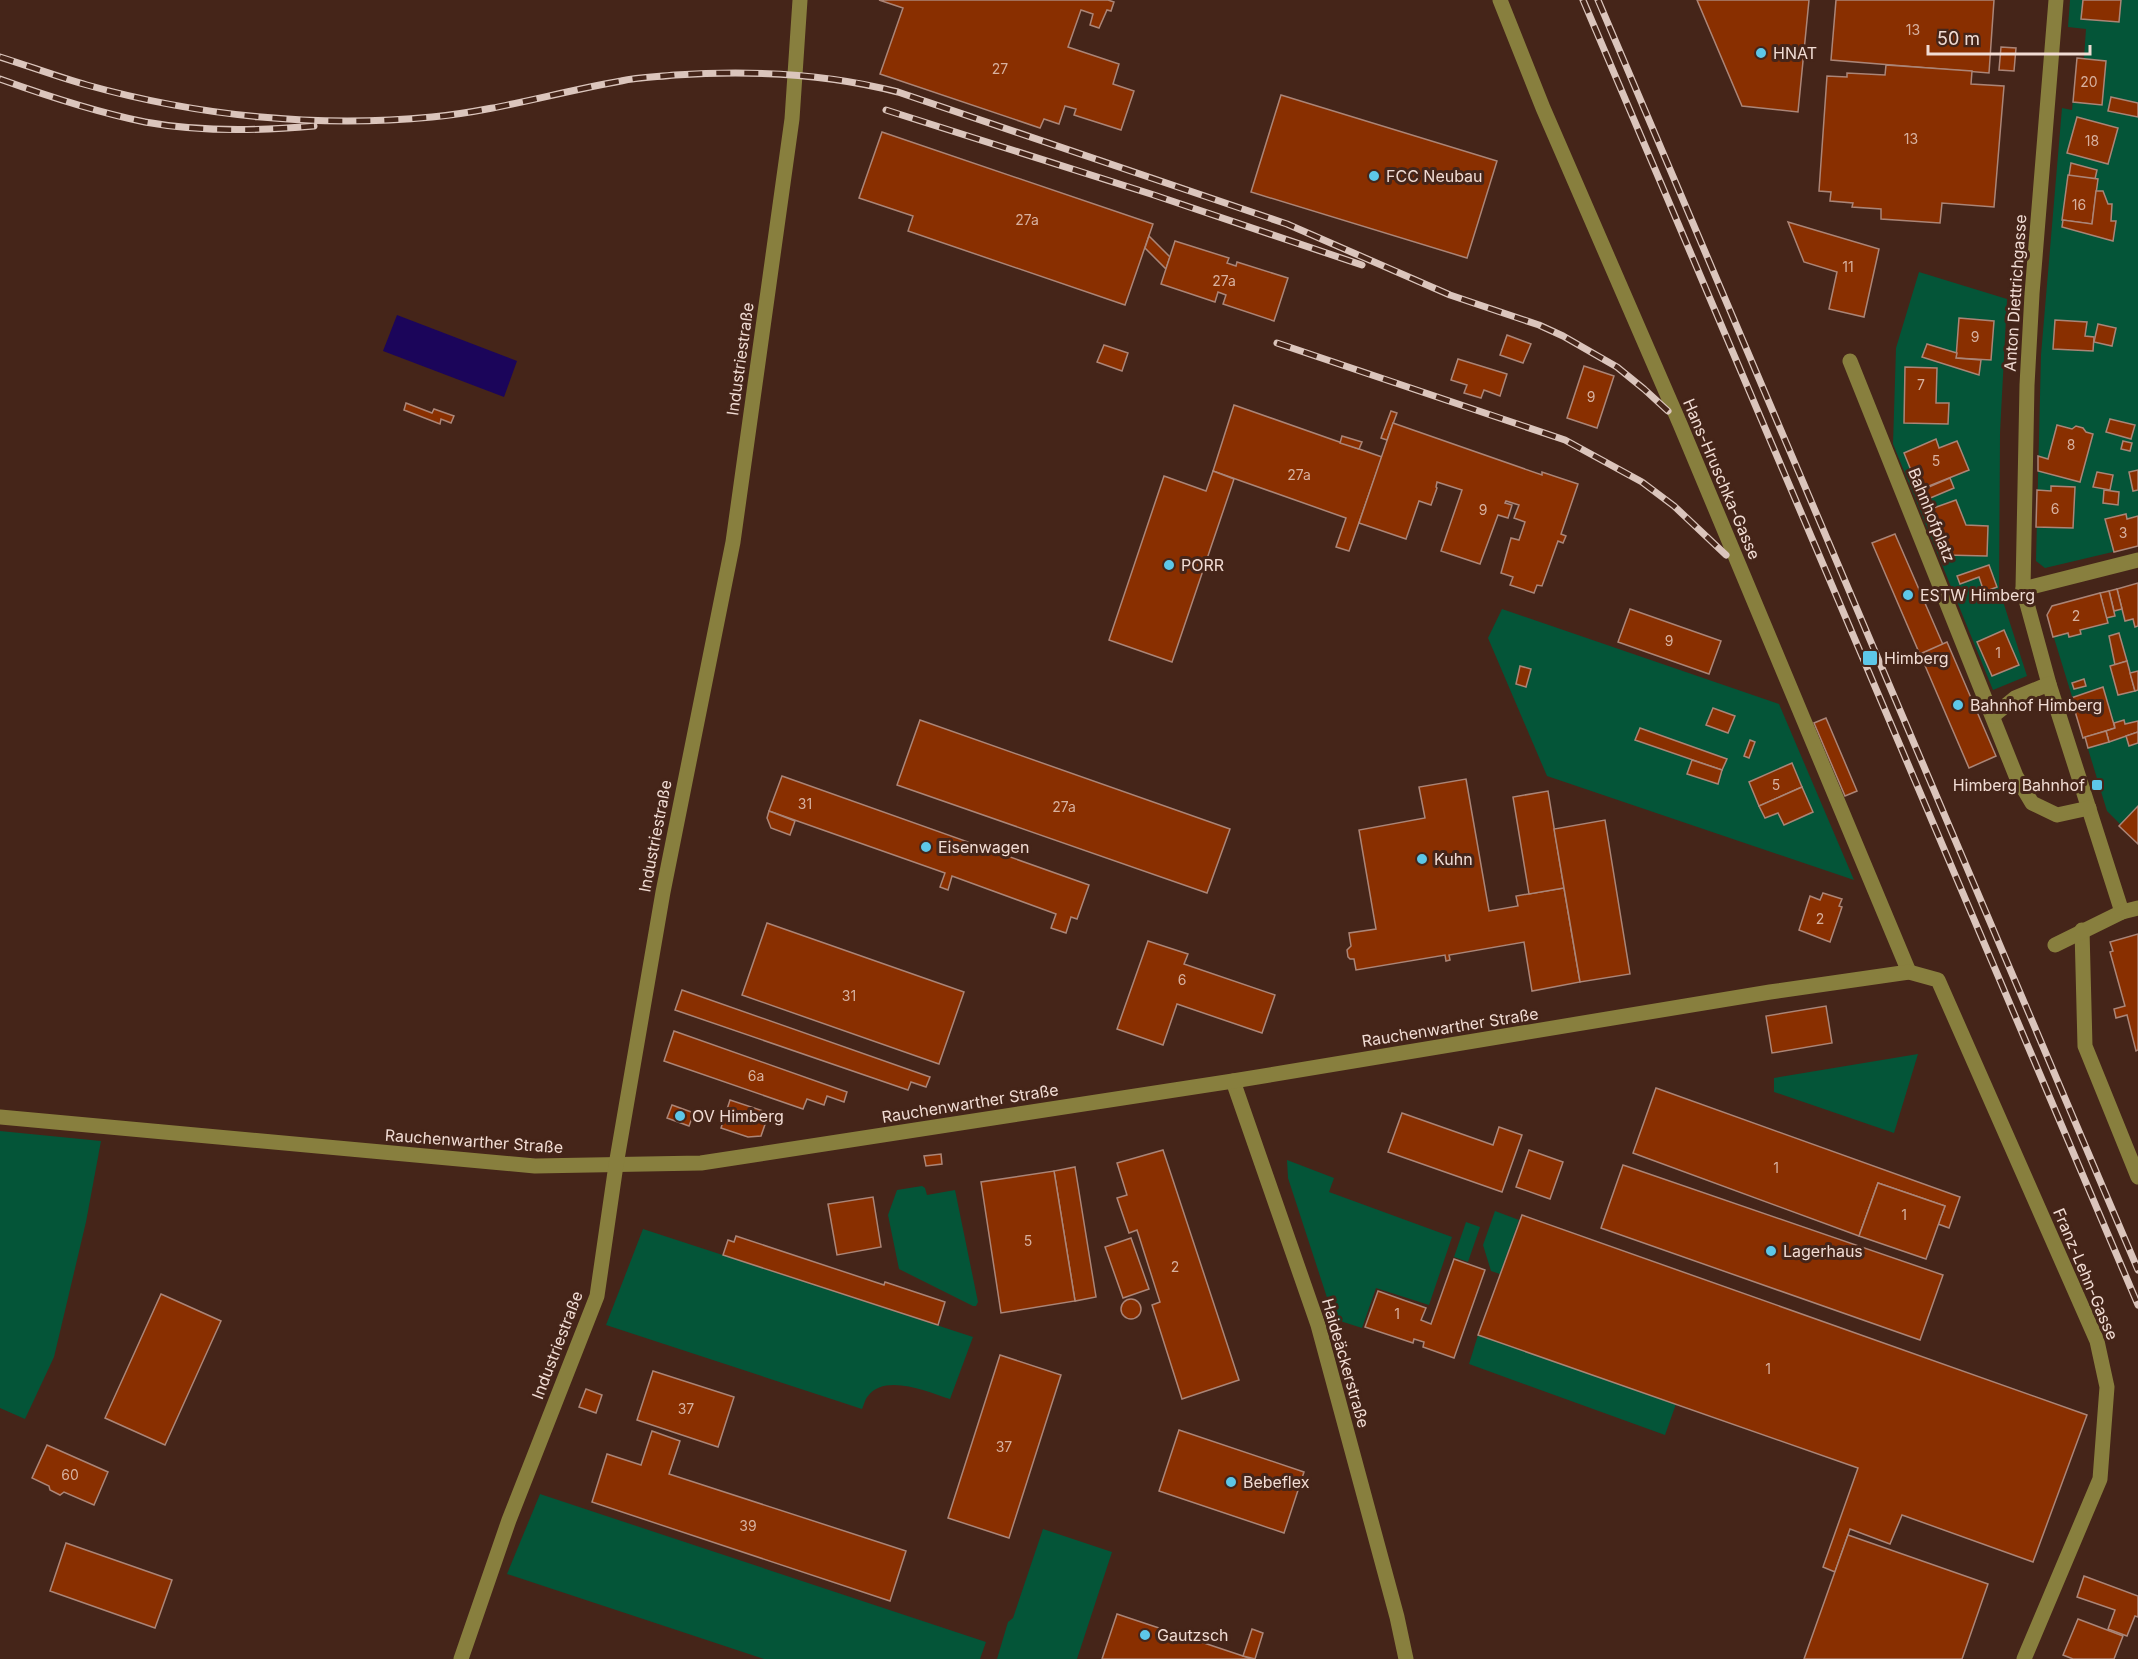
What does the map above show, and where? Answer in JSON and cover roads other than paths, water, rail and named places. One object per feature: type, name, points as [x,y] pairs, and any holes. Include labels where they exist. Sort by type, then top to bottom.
[{"type":"street","name":"Industriestraße","points":[[461,1659],[509,1520],[597,1296],[616,1165],[663,892],[732,542],[792,119],[800,0]]},
{"type":"street","name":"Hans-Hruschka-Gasse","points":[[1500,0],[1543,108],[1680,424],[1909,972]]},
{"type":"street","name":"Anton Diettrichgasse","points":[[2023,589],[2027,385],[2032,294],[2056,0]]},
{"type":"street","name":"Bahnhofplatz","points":[[1850,361],[2016,776],[2032,803],[2057,815],[2089,807]]},
{"type":"street","points":[[2122,912],[2049,684],[2023,589],[2138,560]]},
{"type":"street","points":[[1993,716],[2015,698],[2049,684]]},
{"type":"street","points":[[2055,945],[2122,912],[2138,908]]},
{"type":"street","points":[[2082,930],[2085,1046],[2138,1178]]},
{"type":"street","name":"Rauchenwarther Straße","points":[[0,1117],[535,1166],[701,1163],[1233,1081],[1770,992],[1909,972],[1938,980]]},
{"type":"street","name":"Franz-Lehn-Gasse","points":[[1938,980],[2097,1341],[2107,1387],[2100,1479],[2024,1659]]},
{"type":"street","name":"Haideäckerstraße","points":[[1233,1081],[1318,1325],[1397,1617],[1406,1659]]},
{"type":"railway","points":[[1583,0],[2138,1305]]},
{"type":"railway","points":[[1598,0],[2138,1270]]},
{"type":"railway","points":[[0,57],[65,79],[172,105],[258,117],[302,120],[389,120],[432,117],[503,106],[597,85],[675,75],[788,74],[871,86],[898,92],[1287,224],[1450,295],[1539,325],[1617,367],[1668,411]]},
{"type":"railway","points":[[0,79],[90,108],[145,122],[187,128],[229,130],[314,126]]},
{"type":"railway","points":[[886,110],[1154,195],[1362,265]]},
{"type":"railway","points":[[1277,343],[1565,440],[1642,482],[1674,506],[1726,555]]},
{"type":"place","name":"HNAT","points":[[1761,53]]},
{"type":"place","name":"FCC Neubau","points":[[1374,176]]},
{"type":"place","name":"PORR","points":[[1169,565]]},
{"type":"place","name":"ESTW Himberg","points":[[1908,595]]},
{"type":"place","name":"Himberg","points":[[1870,658]]},
{"type":"place","name":"Bahnhof Himberg","points":[[1958,705]]},
{"type":"place","name":"Himberg Bahnhof","points":[[2097,785]]},
{"type":"place","name":"Eisenwagen","points":[[926,847]]},
{"type":"place","name":"Kuhn","points":[[1422,859]]},
{"type":"place","name":"OV Himberg","points":[[680,1116]]},
{"type":"place","name":"Lagerhaus","points":[[1771,1251]]},
{"type":"place","name":"Bebeflex","points":[[1231,1482]]},
{"type":"place","name":"Gautzsch","points":[[1145,1635]]}]
